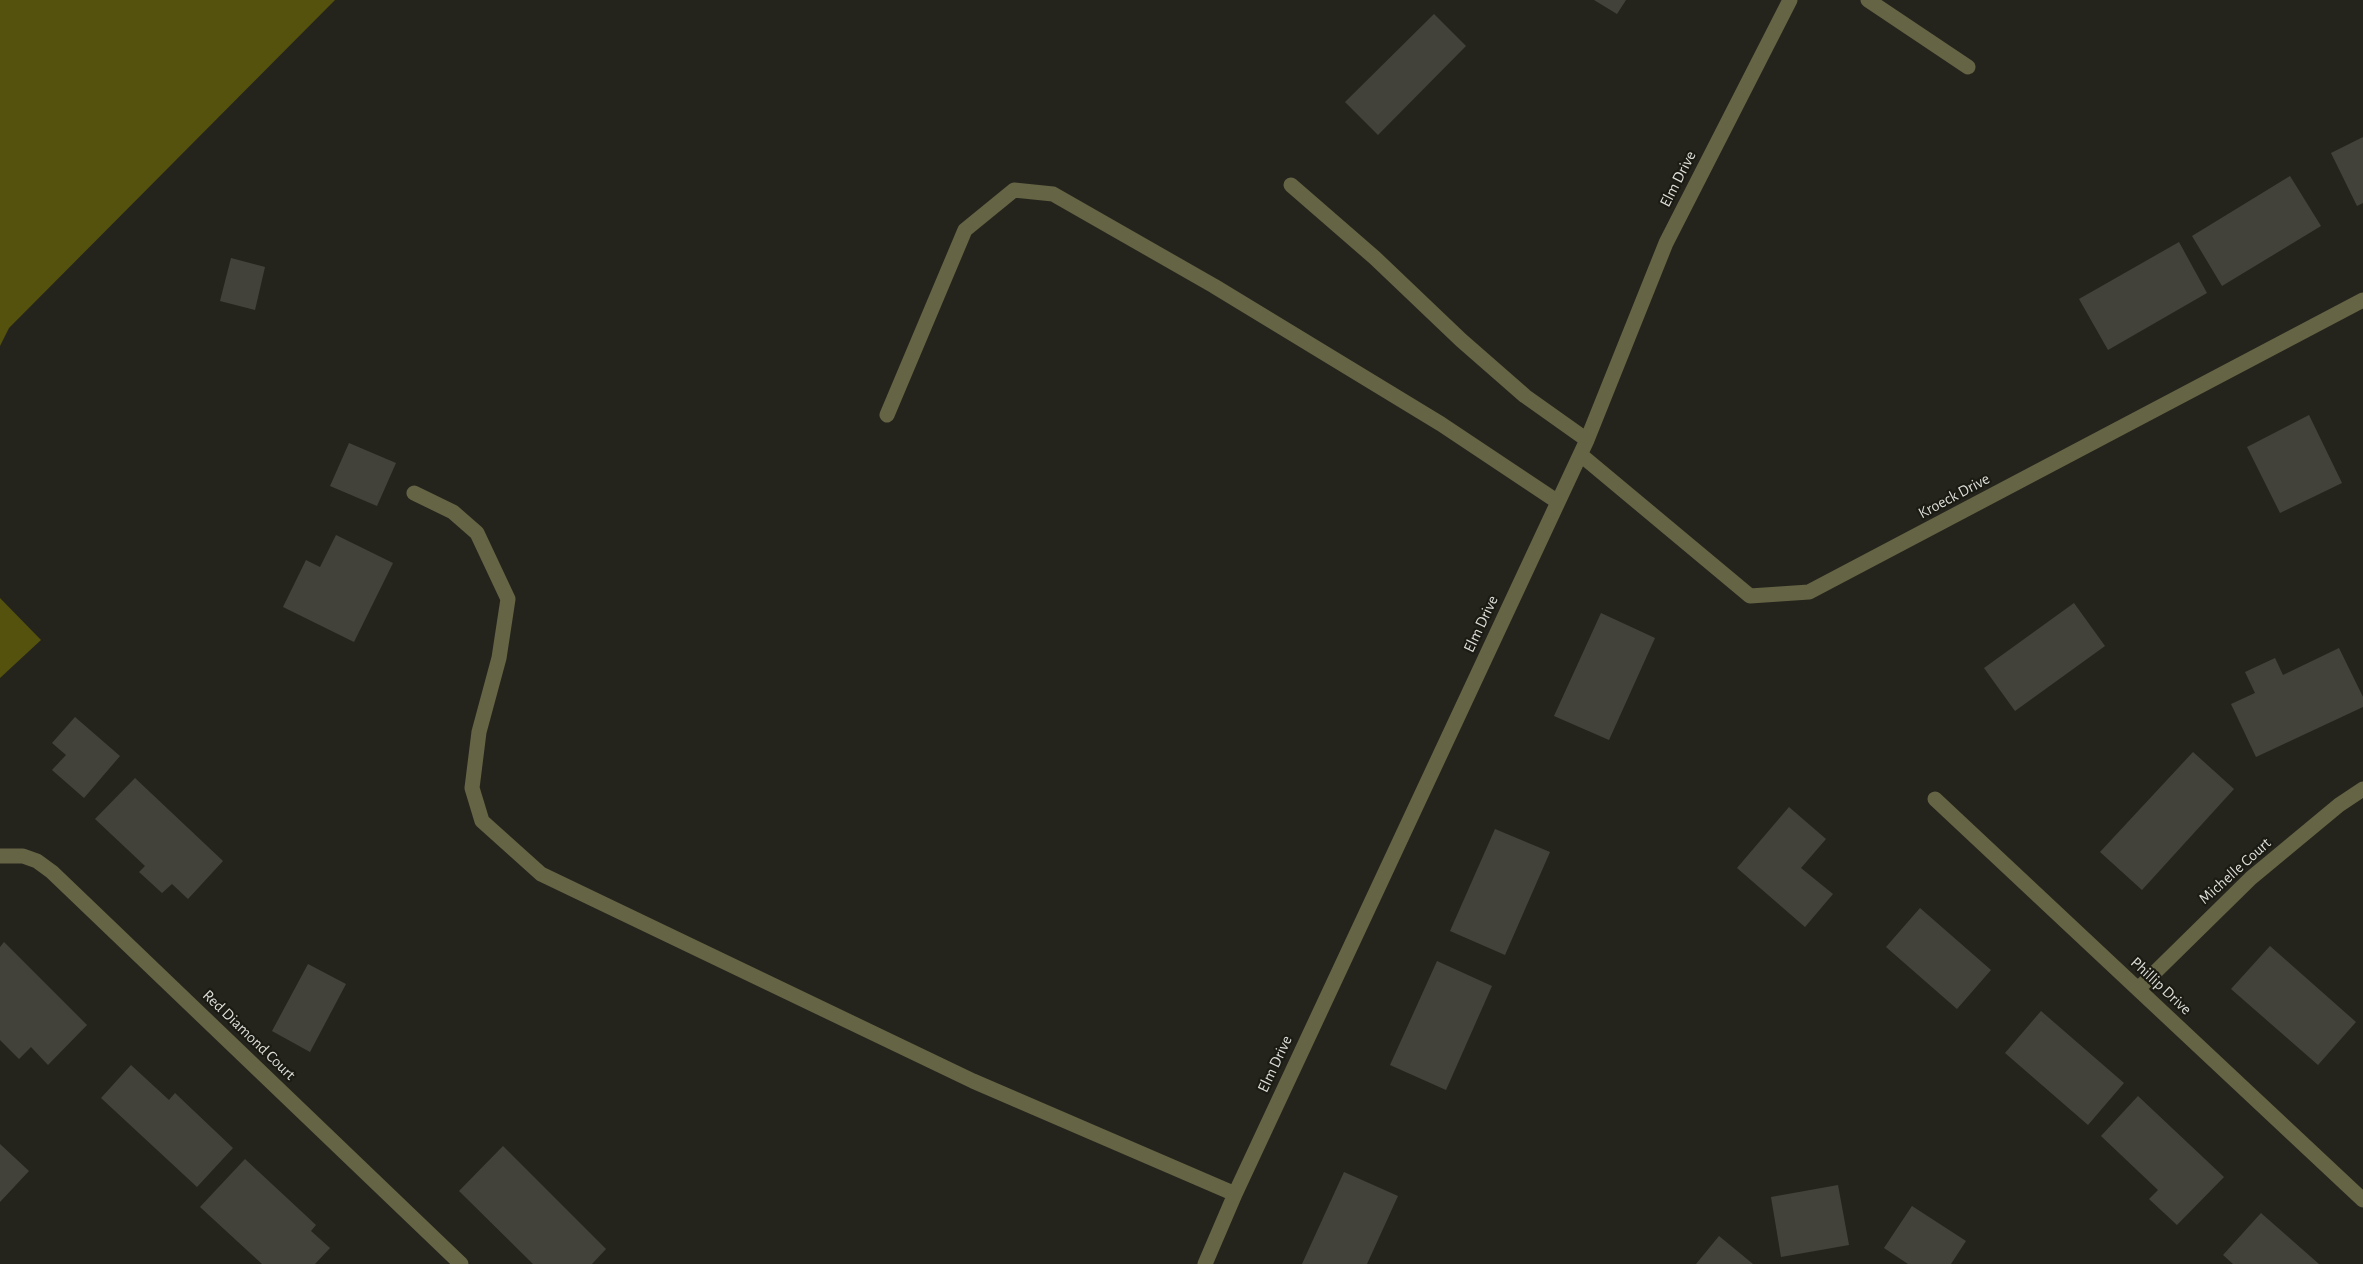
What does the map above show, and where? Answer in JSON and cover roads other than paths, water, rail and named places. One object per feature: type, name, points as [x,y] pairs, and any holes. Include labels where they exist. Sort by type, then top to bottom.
[{"type":"street","name":"Elm Drive","points":[[1205,1264],[1235,1194],[1581,455],[1666,243],[1790,0]]},
{"type":"street","points":[[1868,0],[1968,67]]},
{"type":"street","points":[[1291,185],[1376,258],[1461,340],[1525,396],[1587,440]]},
{"type":"street","points":[[887,415],[965,230],[1014,190],[1053,194],[1214,286],[1431,418],[1558,502]]},
{"type":"street","name":"Kroeck Drive","points":[[1581,455],[1750,596],[1809,592],[2363,300]]},
{"type":"street","points":[[414,493],[453,512],[477,532],[508,599],[499,658],[479,732],[472,788],[482,821],[541,874],[973,1081],[1235,1194]]},
{"type":"street","name":"Michelle Court","points":[[2138,989],[2251,878],[2339,805],[2363,789]]},
{"type":"street","name":"Phillip Drive","points":[[1935,799],[2363,1200]]},
{"type":"street","name":"Red Diamond Court","points":[[0,856],[23,856],[37,861],[52,872],[461,1264]]}]
